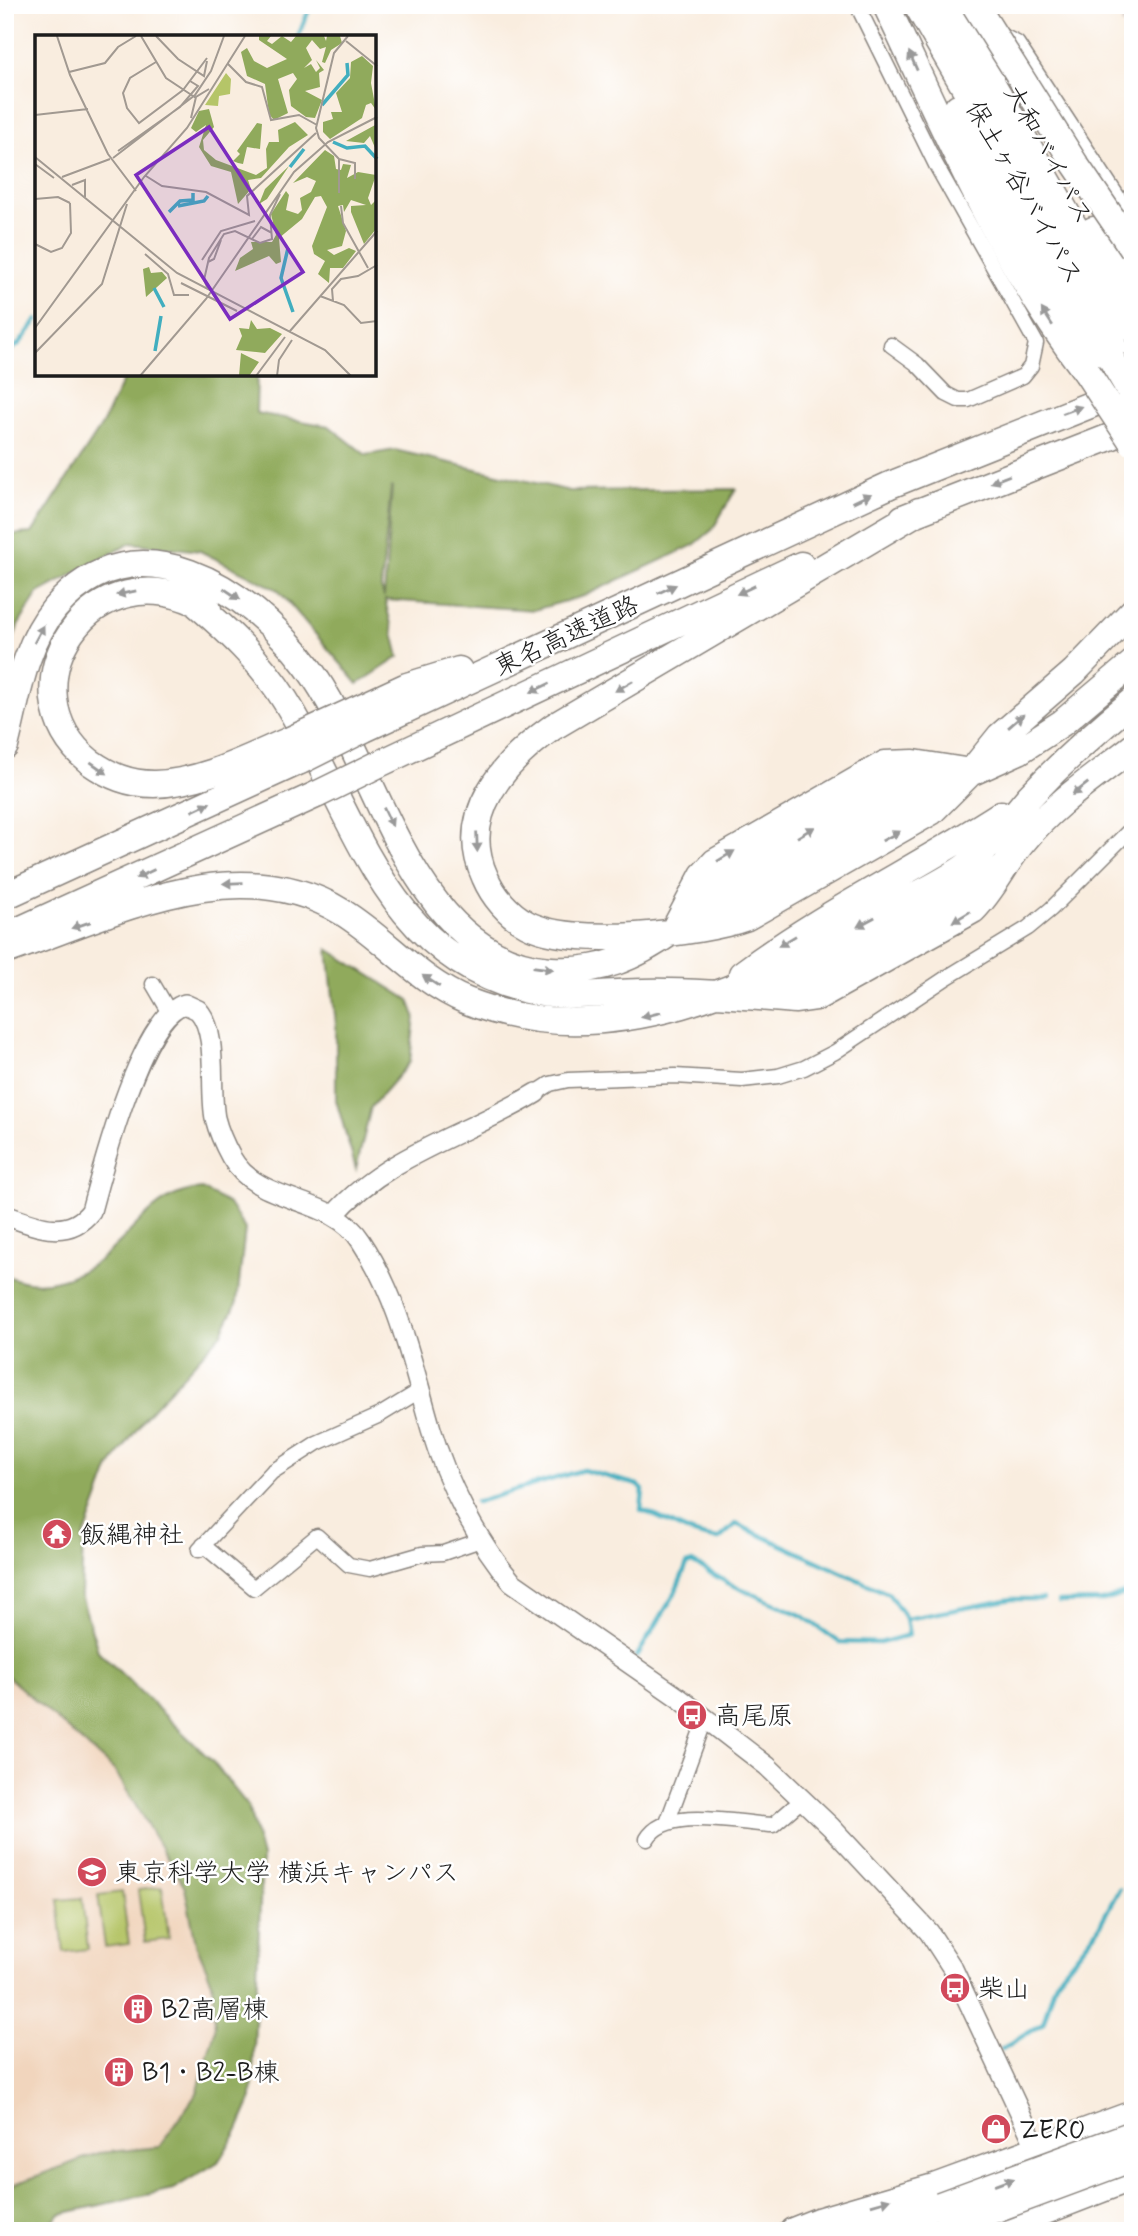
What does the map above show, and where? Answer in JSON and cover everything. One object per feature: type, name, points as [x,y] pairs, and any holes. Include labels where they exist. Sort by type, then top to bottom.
[{"type":"highway","points":[[886,5],[977,199],[1020,274],[1099,366],[1133,430]]},
{"type":"highway","name":"大和バイパス","points":[[907,5],[934,51],[1099,366],[1133,396]]},
{"type":"highway","name":"保土ヶ谷バイパス","points":[[917,5],[1133,379]]},
{"type":"highway","name":"保土ヶ谷バイパス","points":[[947,5],[1133,329]]},
{"type":"highway","name":"大和バイパス","points":[[964,5],[1133,303]]},
{"type":"highway","points":[[975,5],[1075,164],[1133,249]]},
{"type":"highway","points":[[1090,226],[1133,285]]},
{"type":"highway","points":[[1099,366],[1133,443]]},
{"type":"highway","name":"東名高速道路","points":[[5,896],[358,721],[561,638],[890,485],[1133,388]]},
{"type":"highway","name":"東名高速道路","points":[[5,936],[318,794],[919,511],[1133,430]]},
{"type":"highway","points":[[919,511],[553,727],[516,755],[486,795],[476,832],[477,855],[482,873],[504,907],[527,924],[553,933],[585,937],[723,925],[747,917],[912,825],[930,812],[971,772],[1000,736],[1074,672],[1133,611]]},
{"type":"highway","points":[[5,746],[27,661],[39,632],[55,608],[76,588],[124,566],[151,564],[179,567],[203,576],[263,617],[307,665],[333,707],[422,883],[437,904],[470,938],[490,951],[539,969],[566,971],[598,968],[625,961],[674,930],[703,875],[715,862],[873,771],[885,765],[914,763],[971,772],[1041,738],[1133,672]]},
{"type":"highway","points":[[295,750],[156,784],[133,783],[107,774],[79,754],[65,737],[52,698],[53,671],[61,646],[88,610],[124,592],[148,590],[192,600],[262,667],[299,724],[363,853],[395,902],[413,923],[455,957],[508,985],[558,995],[603,996],[641,992],[796,1000],[817,997],[973,910],[988,895],[1034,792]]},
{"type":"highway","points":[[1094,698],[1133,663]]},
{"type":"highway","points":[[975,871],[1034,792],[1073,752],[1133,701]]},
{"type":"highway","points":[[5,951],[145,903],[198,888],[248,883],[298,891],[326,902],[350,917],[437,985],[467,1001],[498,1010],[555,1020],[636,1018],[716,994],[791,964],[975,871],[1133,747]]},
{"type":"highway","points":[[1107,768],[1133,758]]},
{"type":"highway","points":[[716,994],[779,946],[946,850],[1034,792]]},
{"type":"highway","points":[[793,2231],[1038,2151],[1133,2114]]},
{"type":"highway","points":[[940,2221],[1133,2134]]},
{"type":"highway","points":[[1038,2151],[1052,2186],[1068,2199],[1078,2200]]},
{"type":"highway","points":[[851,2231],[940,2221],[1133,2158]]},
{"type":"highway","points":[[994,2231],[1037,2224],[1078,2200],[1133,2178]]},
{"type":"street","points":[[857,5],[942,177],[1033,337],[1036,354],[1023,376],[977,398],[958,400],[946,394],[917,364],[891,345]]},
{"type":"street","points":[[988,45],[1005,37],[1017,43],[1133,220]]},
{"type":"street","points":[[334,1215],[370,1180],[504,1113],[550,1084],[568,1080],[675,1076],[766,1078],[817,1063],[1028,928],[1051,909],[1133,827]]},
{"type":"street","points":[[153,984],[170,1013]]},
{"type":"street","points":[[5,1215],[58,1230],[74,1228],[85,1220],[92,1211],[116,1124],[134,1077],[170,1013],[180,1006],[190,1005],[204,1016],[215,1118],[231,1157],[242,1173],[267,1189],[334,1215],[360,1238],[376,1266],[407,1341],[439,1451],[481,1540],[512,1582],[706,1717],[767,1766],[944,1951],[1038,2151]]},
{"type":"street","points":[[421,1390],[380,1415],[317,1443],[272,1472],[201,1548],[254,1588],[317,1536],[349,1564],[370,1569],[422,1554],[461,1549],[481,1540]]},
{"type":"street","points":[[647,1839],[667,1823],[706,1717]]},
{"type":"street","points":[[667,1823],[699,1819],[773,1825],[802,1800]]},
{"type":"shaded area","points":[[1123,5],[1133,5],[1133,25],[1121,26]]},
{"type":"shaded area","name":"東京科学大学 横浜キャンパス","points":[[5,1665],[105,1752],[252,1993],[205,2144],[76,2177],[5,2185]]},
{"type":"green space","points":[[125,376],[257,376],[256,413],[329,426],[366,455],[395,450],[570,491],[736,489],[712,530],[694,545],[584,596],[534,610],[385,600],[399,657],[358,684],[278,590],[200,551],[131,543],[38,593],[18,626],[5,664],[5,535],[32,533],[102,425]],"holes":[[[392,487],[384,597],[381,588]]]},
{"type":"green space","points":[[328,949],[409,1000],[415,1016],[410,1062],[371,1107],[356,1169],[336,1100],[336,1025]]},
{"type":"green space","points":[[202,1189],[229,1204],[245,1229],[237,1302],[222,1333],[147,1415],[110,1467],[83,1540],[81,1595],[98,1651],[212,1761],[248,1806],[262,1857],[252,2098],[238,2130],[218,2162],[173,2189],[60,2214],[41,2231],[5,2231],[5,2188],[98,2153],[159,2147],[197,2093],[215,2030],[212,1982],[196,1944],[185,1888],[115,1771],[5,1674],[5,1275],[38,1283],[51,1282],[79,1273],[111,1250],[165,1201],[183,1192]]},
{"type":"green space","points":[[162,1887],[169,1939],[145,1942],[138,1890]]},
{"type":"green space","points":[[122,1892],[129,1944],[105,1947],[98,1895]]},
{"type":"green space","points":[[82,1898],[88,1949],[64,1952],[58,1900]]},
{"type":"waterway","points":[[299,35],[311,5]]},
{"type":"waterway","points":[[5,355],[20,343],[35,323]]},
{"type":"waterway","points":[[476,1502],[583,1470],[638,1485],[643,1490],[641,1510],[687,1531],[719,1539],[736,1524],[889,1594],[906,1619],[909,1635],[880,1643],[839,1642],[803,1616],[728,1583],[692,1562],[687,1564],[674,1595],[637,1656]]},
{"type":"waterway","points":[[1059,1602],[1103,1601],[1133,1591]]},
{"type":"waterway","points":[[906,1619],[1012,1599],[1043,1599]]},
{"type":"waterway","points":[[1126,1879],[1133,1871]]},
{"type":"waterway","points":[[1002,2049],[1043,2023],[1056,1981],[1096,1932],[1119,1889]]},
{"type":"place","name":"飯縄神社","points":[[57,1534]]},
{"type":"place","name":"高尾原","points":[[692,1715]]},
{"type":"place","name":"東京科学大学 横浜キャンパス","points":[[92,1872]]},
{"type":"place","name":"柴山","points":[[955,1988]]},
{"type":"place","name":"B2高層棟","points":[[138,2009]]},
{"type":"place","name":"B1・B2-B棟","points":[[119,2072]]},
{"type":"place","name":"ZERO","points":[[996,2129]]}]
